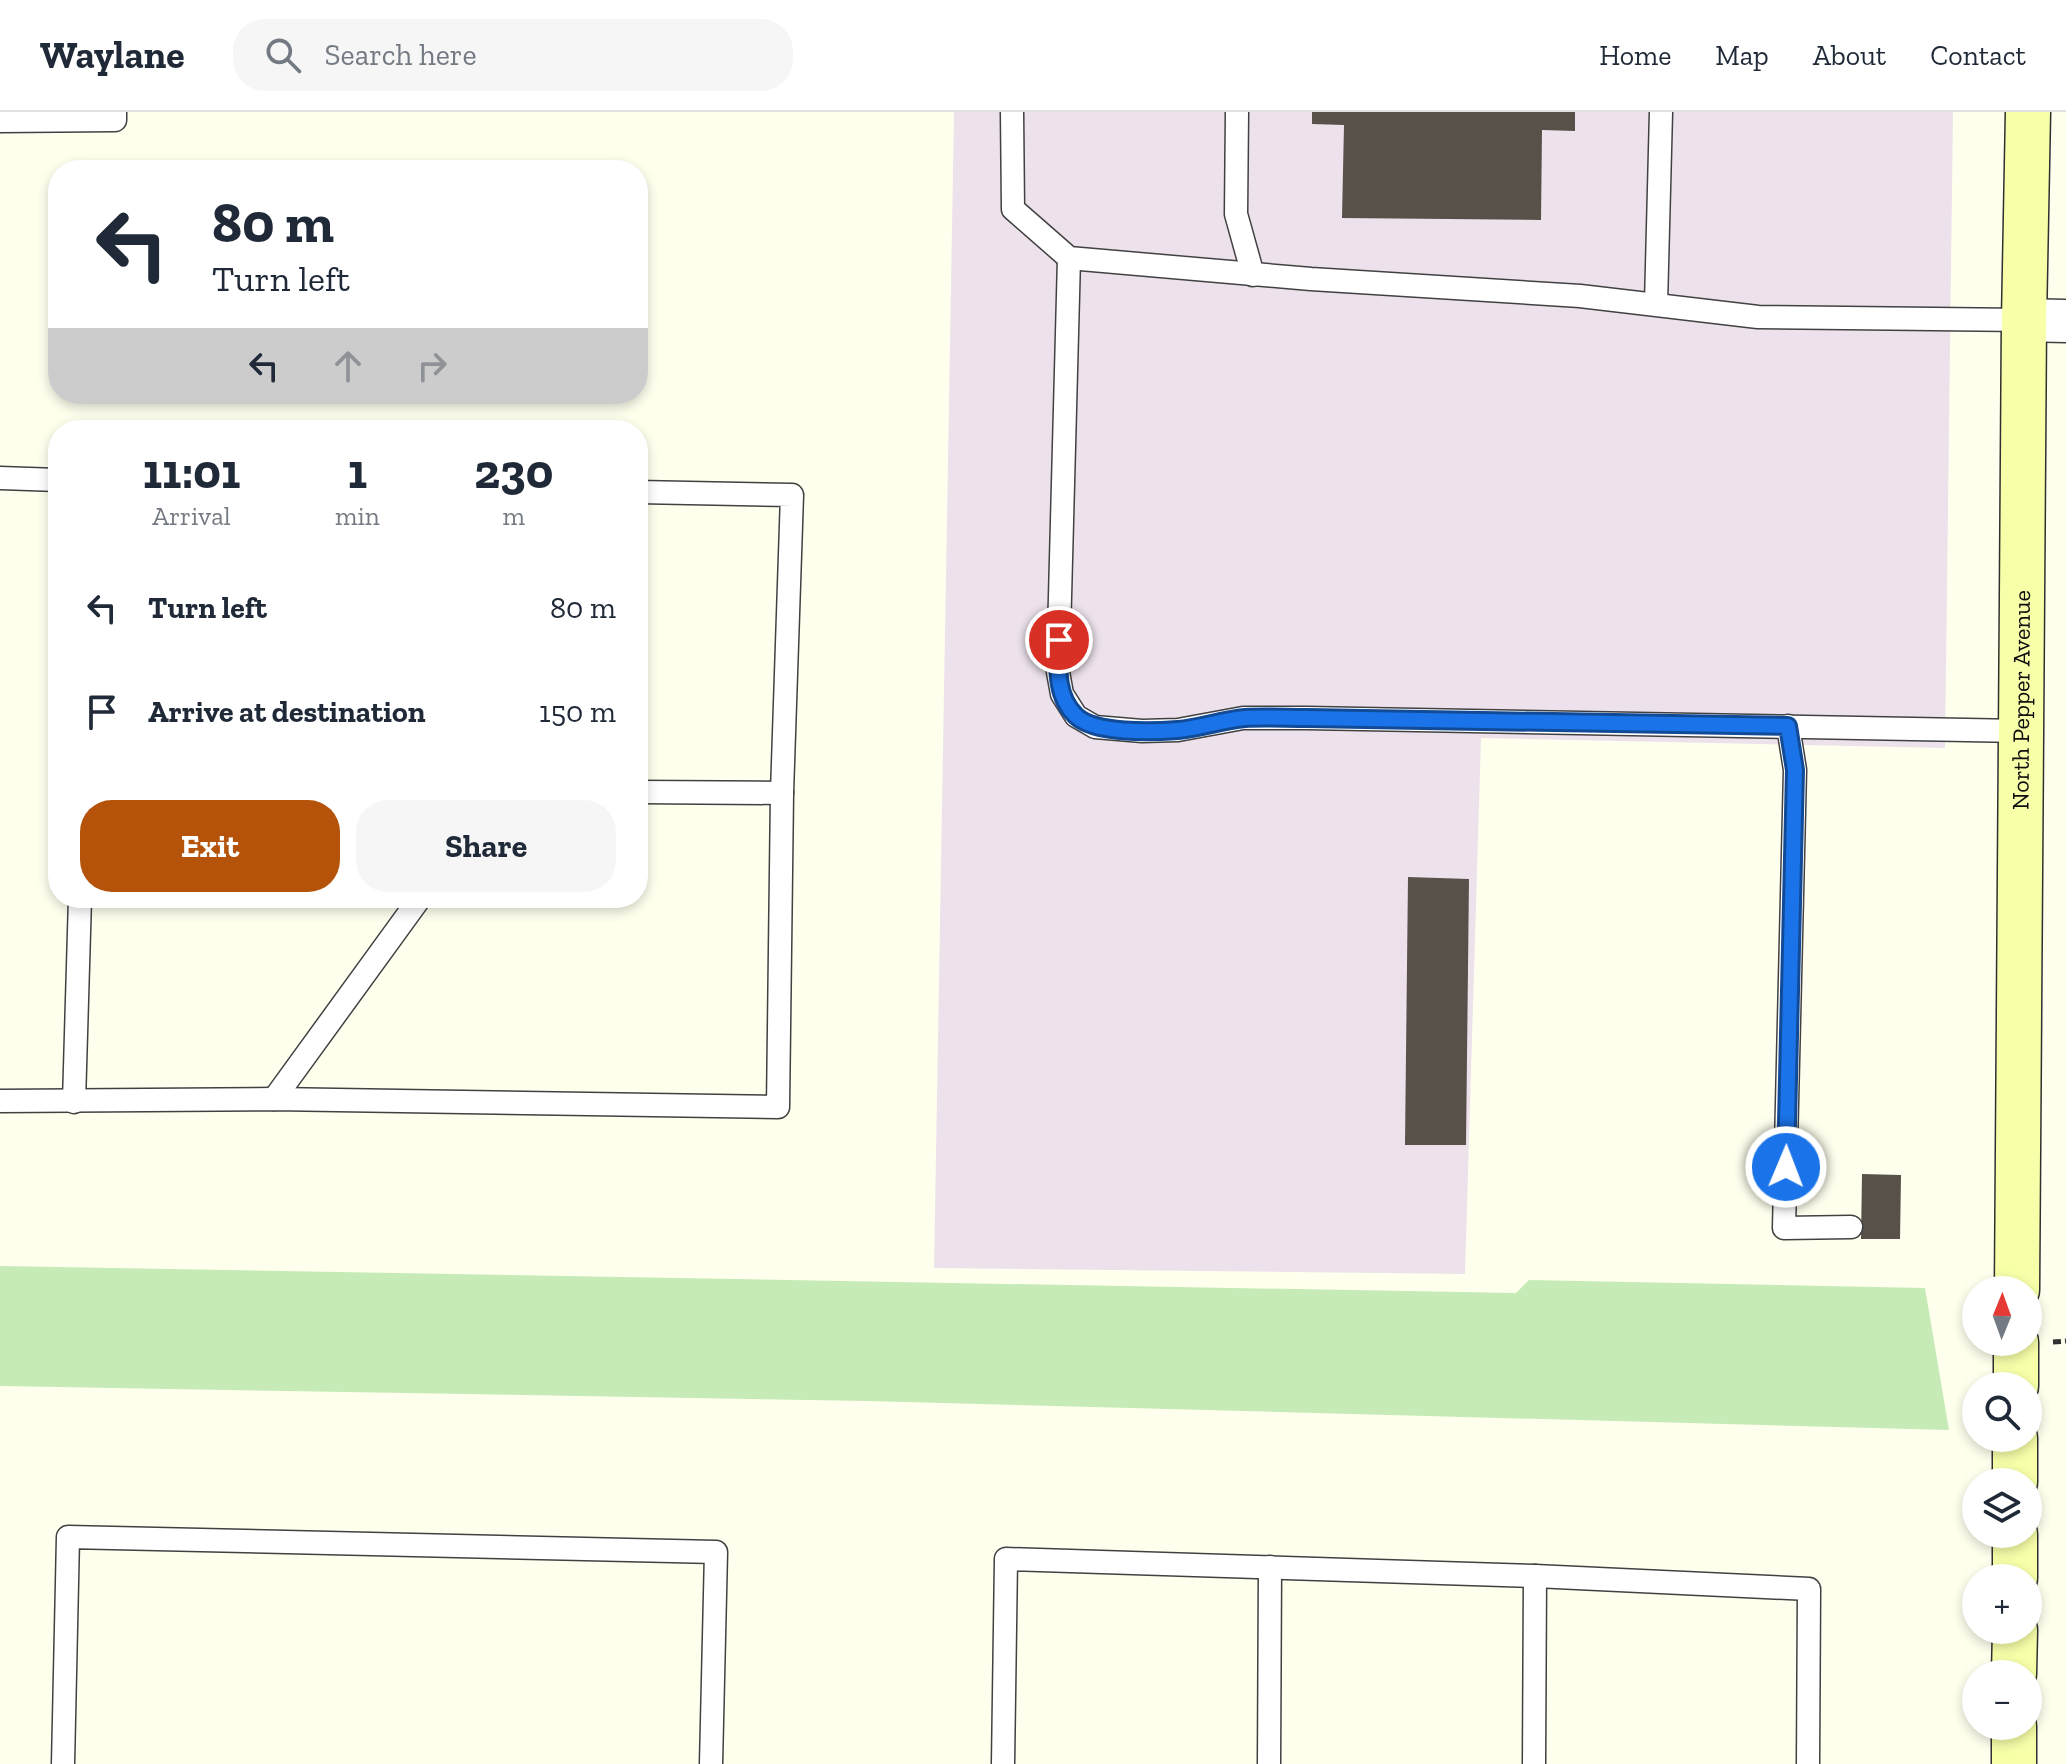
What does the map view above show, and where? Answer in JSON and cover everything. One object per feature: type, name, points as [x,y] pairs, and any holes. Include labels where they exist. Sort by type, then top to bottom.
[{"type":"main road","name":"North Pepper Avenue","points":[[2017,1276],[2020,731],[2045,321],[2028,112]]},
{"type":"main road","points":[[2014,1740],[2014,1764]]},
{"type":"lane","points":[[0,121],[115,120],[115,112]]},
{"type":"lane","points":[[1012,112],[1013,209],[1069,258],[1253,275],[1567,295],[1758,317],[2045,321]]},
{"type":"lane","points":[[1237,112],[1236,214],[1253,275]]},
{"type":"lane","points":[[1656,304],[1661,112]]},
{"type":"lane","points":[[1069,258],[1058,672],[1062,694],[1076,716],[1095,727],[1178,730],[1243,718],[1307,718],[2020,731]]},
{"type":"lane","points":[[0,478],[48,480]]},
{"type":"lane","points":[[0,1101],[274,1099],[778,1107],[782,793],[792,495],[648,492]]},
{"type":"lane","points":[[1788,726],[1795,770],[1784,1228],[1851,1227]]},
{"type":"lane","points":[[648,792],[782,793]]},
{"type":"lane","points":[[74,1102],[80,908]]},
{"type":"lane","points":[[274,1099],[413,908]]},
{"type":"lane","points":[[63,1764],[68,1537],[716,1552],[711,1764]]},
{"type":"lane","points":[[1003,1764],[1006,1559],[1535,1576],[1809,1589],[1808,1764]]},
{"type":"lane","points":[[1269,1764],[1270,1567]]},
{"type":"lane","points":[[1534,1764],[1535,1576]]},
{"type":"shaded area","points":[[954,112],[1953,112],[1945,748],[1481,738],[1465,1274],[934,1268]]},
{"type":"green space","points":[[0,1266],[1516,1293],[1529,1280],[1925,1288],[1949,1430],[867,1401],[0,1386]]},
{"type":"building","points":[[1312,112],[1575,112],[1575,131],[1542,130],[1541,220],[1342,218],[1344,125],[1312,124]]},
{"type":"building","points":[[1408,877],[1469,879],[1466,1145],[1405,1145]]},
{"type":"building","points":[[1862,1174],[1901,1175],[1900,1239],[1861,1239]]},
{"type":"route","points":[[1059,640],[1058,672],[1062,694],[1076,716],[1095,727],[1178,730],[1243,718],[1788,726],[1795,770],[1786,1167]]}]
